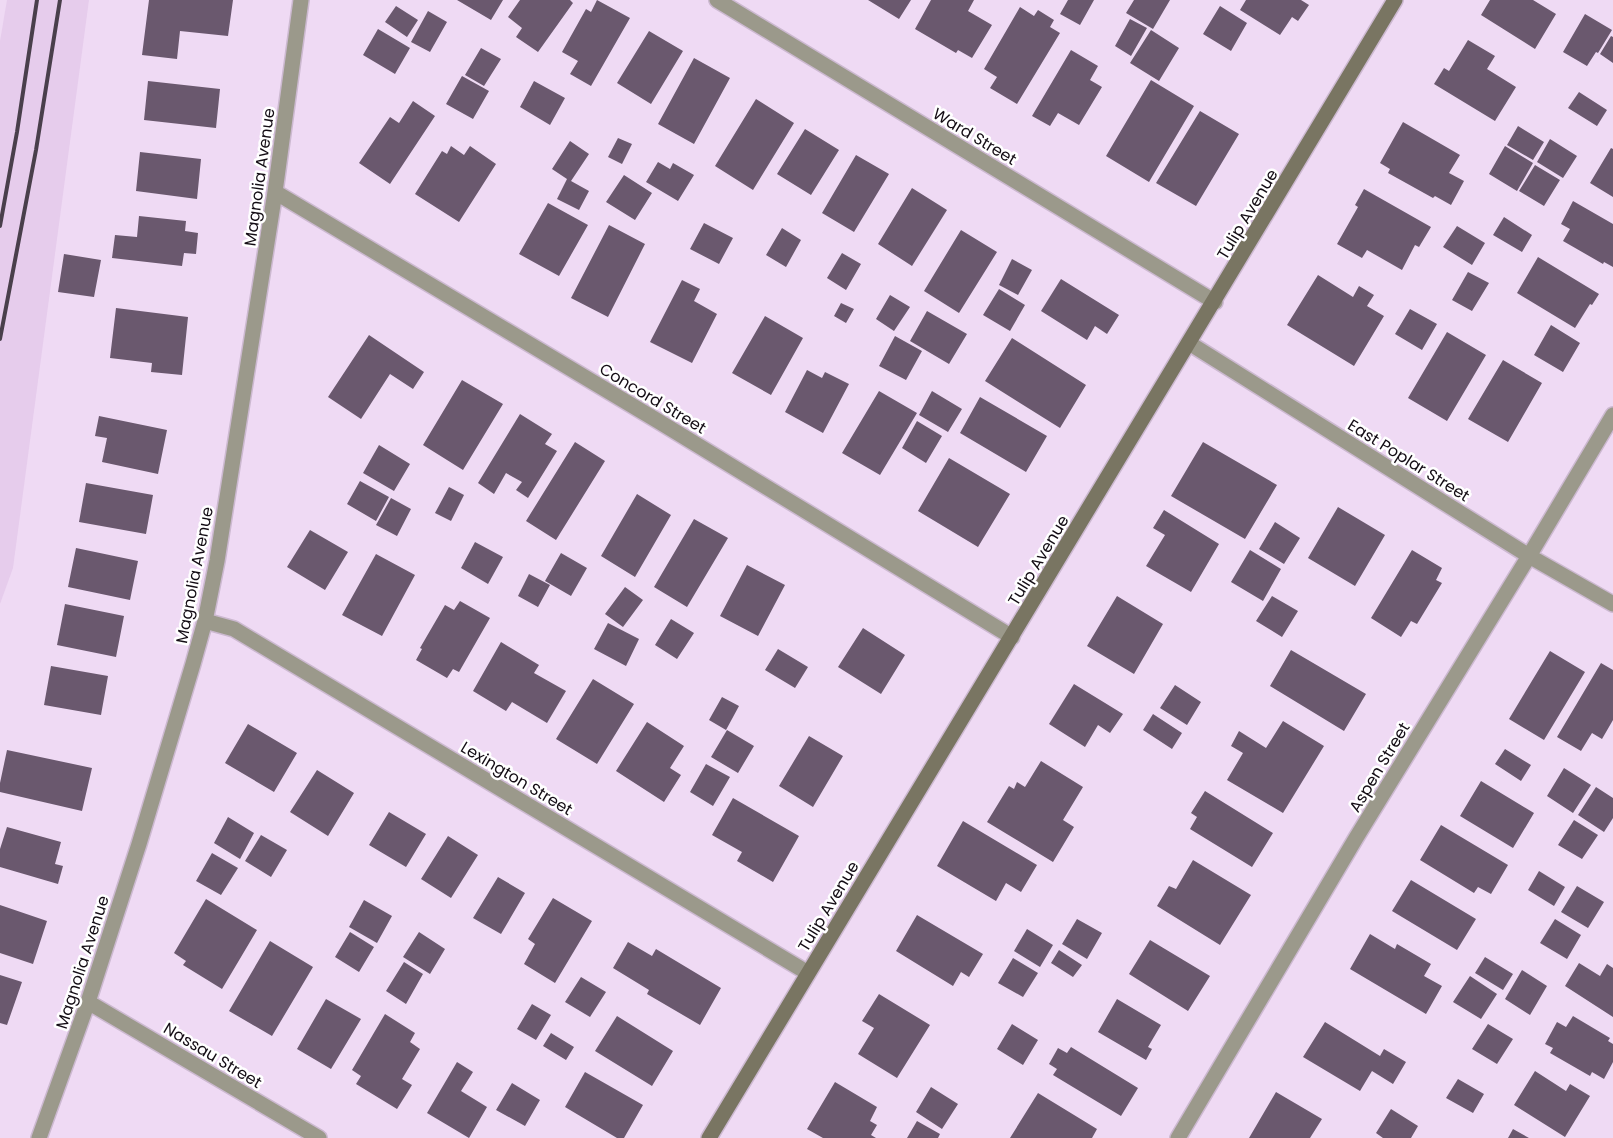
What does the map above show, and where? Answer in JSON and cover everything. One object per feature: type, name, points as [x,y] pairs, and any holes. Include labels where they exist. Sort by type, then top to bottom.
[{"type":"main road","name":"Tulip Avenue","points":[[709,1138],[1396,0]]},
{"type":"street","name":"Magnolia Avenue","points":[[39,1138],[88,1002],[147,818],[205,620],[217,561],[275,192],[301,0]]},
{"type":"street","name":"Ward Street","points":[[717,0],[1214,302]]},
{"type":"street","name":"Concord Street","points":[[275,192],[666,426],[1012,637]]},
{"type":"street","name":"East Poplar Street","points":[[1189,343],[1529,556],[1613,604]]},
{"type":"street","name":"Aspen Street","points":[[1178,1138],[1395,773],[1613,416]]},
{"type":"street","name":"Lexington Street","points":[[205,620],[234,629],[808,973]]},
{"type":"street","name":"Nassau Street","points":[[88,1002],[320,1138]]},
{"type":"shaded area","points":[[7,0],[89,0],[13,568],[0,604],[0,41]]},
{"type":"building","points":[[149,0],[233,0],[228,36],[180,31],[177,59],[142,55]]},
{"type":"building","points":[[457,0],[503,0],[491,20]]},
{"type":"building","points":[[520,0],[570,0],[573,3],[538,52],[516,37],[522,28],[508,17]]},
{"type":"building","points":[[597,0],[630,18],[591,86],[570,74],[578,61],[562,52],[586,9],[591,12]]},
{"type":"building","points":[[868,0],[911,0],[899,19]]},
{"type":"building","points":[[931,0],[974,0],[968,11],[992,25],[972,58],[958,50],[956,53],[915,29]]},
{"type":"building","points":[[1068,0],[1094,0],[1080,25],[1060,14]]},
{"type":"building","points":[[1134,0],[1170,0],[1153,29],[1126,13]]},
{"type":"building","points":[[1246,0],[1301,0],[1309,5],[1298,21],[1292,17],[1280,35],[1240,10]]},
{"type":"building","points":[[1490,0],[1533,0],[1556,14],[1535,49],[1481,15]]},
{"type":"building","points":[[396,6],[418,20],[407,37],[385,22]]},
{"type":"building","points":[[1220,6],[1247,23],[1231,51],[1203,34]]},
{"type":"building","points":[[1020,7],[1034,16],[1038,10],[1054,20],[1050,27],[1060,33],[1017,104],[990,88],[997,77],[984,69]]},
{"type":"building","points":[[428,11],[447,22],[430,52],[411,42]]},
{"type":"building","points":[[1585,14],[1612,30],[1598,53],[1596,52],[1587,66],[1563,52]]},
{"type":"building","points":[[1130,19],[1147,28],[1131,56],[1115,46]]},
{"type":"building","points":[[378,29],[410,48],[395,74],[363,55]]},
{"type":"building","points":[[1151,30],[1179,48],[1159,81],[1130,63]]},
{"type":"building","points":[[649,31],[683,51],[651,104],[617,83]]},
{"type":"building","points":[[1611,36],[1613,37],[1613,63],[1600,54]]},
{"type":"building","points":[[1468,40],[1495,56],[1487,69],[1516,87],[1495,121],[1434,84],[1444,68],[1449,71]]},
{"type":"building","points":[[481,48],[501,59],[484,86],[465,75]]},
{"type":"building","points":[[1071,50],[1098,66],[1090,80],[1102,87],[1079,125],[1058,113],[1050,126],[1032,116]]},
{"type":"building","points":[[694,58],[730,78],[694,144],[658,124]]},
{"type":"building","points":[[462,76],[489,91],[473,119],[446,104]]},
{"type":"building","points":[[1151,80],[1194,106],[1149,182],[1106,156]]},
{"type":"building","points":[[148,81],[220,89],[216,128],[144,120]]},
{"type":"building","points":[[534,81],[565,98],[550,125],[520,107]]},
{"type":"building","points":[[1579,92],[1607,110],[1597,126],[1568,108]]},
{"type":"building","points":[[756,99],[794,123],[753,190],[715,166]]},
{"type":"building","points":[[413,101],[435,116],[390,184],[359,163],[390,117],[399,123]]},
{"type":"building","points":[[1200,111],[1239,134],[1196,206],[1156,183]]},
{"type":"building","points":[[1403,122],[1460,155],[1449,173],[1464,181],[1451,205],[1435,196],[1433,198],[1388,173],[1390,169],[1380,163]]},
{"type":"building","points":[[1518,126],[1544,142],[1533,160],[1507,145]]},
{"type":"building","points":[[805,129],[839,150],[811,195],[777,174]]},
{"type":"building","points":[[618,138],[632,144],[622,164],[608,157]]},
{"type":"building","points":[[1550,139],[1577,156],[1563,178],[1537,162]]},
{"type":"building","points":[[570,141],[589,154],[571,181],[589,191],[579,210],[557,199],[567,179],[552,169]]},
{"type":"building","points":[[451,146],[464,155],[470,146],[496,164],[459,222],[415,194],[442,151],[447,154]]},
{"type":"building","points":[[1505,146],[1533,163],[1517,191],[1489,174]]},
{"type":"building","points":[[1611,148],[1613,149],[1613,197],[1590,183]]},
{"type":"building","points":[[140,152],[201,159],[197,199],[136,191]]},
{"type":"building","points":[[856,155],[889,174],[854,232],[822,213]]},
{"type":"building","points":[[658,162],[670,169],[673,163],[694,175],[678,201],[646,182]]},
{"type":"building","points":[[1535,165],[1560,180],[1544,206],[1519,191]]},
{"type":"building","points":[[624,175],[652,193],[635,220],[606,202]]},
{"type":"building","points":[[912,188],[947,210],[912,266],[878,244]]},
{"type":"building","points":[[1364,189],[1431,227],[1419,247],[1415,245],[1402,270],[1367,250],[1362,258],[1337,244],[1358,207],[1355,205]]},
{"type":"building","points":[[1573,201],[1613,224],[1613,267],[1604,262],[1603,264],[1563,241],[1570,229],[1561,224]]},
{"type":"building","points":[[548,203],[588,225],[559,276],[519,254]]},
{"type":"building","points":[[139,216],[186,221],[185,231],[198,233],[196,254],[184,253],[182,266],[112,258],[115,235],[137,237]]},
{"type":"building","points":[[1504,217],[1532,235],[1522,252],[1493,235]]},
{"type":"building","points":[[704,223],[733,238],[719,264],[690,249]]},
{"type":"building","points":[[609,225],[645,244],[608,317],[571,298]]},
{"type":"building","points":[[1457,226],[1485,243],[1472,265],[1443,247]]},
{"type":"building","points":[[782,228],[801,240],[786,267],[766,255]]},
{"type":"building","points":[[961,230],[997,252],[959,313],[924,291]]},
{"type":"building","points":[[842,253],[861,264],[846,290],[827,278]]},
{"type":"building","points":[[64,254],[101,260],[94,297],[58,292]]},
{"type":"building","points":[[1538,257],[1599,294],[1592,305],[1590,304],[1575,328],[1517,293]]},
{"type":"building","points":[[1012,259],[1032,270],[1018,295],[999,285]]},
{"type":"building","points":[[1468,272],[1489,283],[1472,311],[1452,300]]},
{"type":"building","points":[[1318,275],[1353,297],[1359,286],[1374,295],[1367,306],[1384,316],[1354,366],[1287,325]]},
{"type":"building","points":[[1061,279],[1119,315],[1107,334],[1095,326],[1087,340],[1041,311]]},
{"type":"building","points":[[682,280],[700,289],[694,301],[717,314],[692,363],[650,342]]},
{"type":"building","points":[[999,289],[1025,305],[1010,331],[983,315]]},
{"type":"building","points":[[890,295],[910,307],[894,331],[876,319]]},
{"type":"building","points":[[841,303],[854,309],[846,323],[834,316]]},
{"type":"building","points":[[116,308],[188,317],[182,375],[151,372],[152,363],[110,358]]},
{"type":"building","points":[[1410,309],[1437,324],[1422,350],[1395,334]]},
{"type":"building","points":[[927,311],[967,334],[949,364],[910,341]]},
{"type":"building","points":[[765,316],[803,338],[771,395],[732,373]]},
{"type":"building","points":[[1551,325],[1580,343],[1563,372],[1534,355]]},
{"type":"building","points":[[1447,332],[1486,355],[1447,421],[1408,398]]},
{"type":"building","points":[[369,335],[424,372],[413,389],[390,374],[361,419],[328,397]]},
{"type":"building","points":[[895,336],[922,351],[906,380],[879,366]]},
{"type":"building","points":[[1012,338],[1086,385],[1060,428],[985,381]]},
{"type":"building","points":[[1503,360],[1542,383],[1508,442],[1468,419]]},
{"type":"building","points":[[807,370],[822,378],[825,372],[849,384],[823,433],[785,412]]},
{"type":"building","points":[[462,380],[503,404],[463,470],[423,445]]},
{"type":"building","points":[[879,391],[917,413],[880,475],[842,453]]},
{"type":"building","points":[[932,391],[962,409],[948,432],[919,415]]},
{"type":"building","points":[[980,397],[1047,436],[1026,472],[960,433]]},
{"type":"building","points":[[520,414],[552,434],[545,444],[557,451],[528,498],[516,490],[522,482],[506,473],[494,494],[478,483]]},
{"type":"building","points":[[99,416],[167,430],[158,474],[102,462],[107,438],[95,436]]},
{"type":"building","points":[[917,421],[942,436],[926,463],[902,448]]},
{"type":"building","points":[[575,442],[605,461],[556,540],[526,521]]},
{"type":"building","points":[[1203,442],[1277,485],[1245,539],[1171,496]]},
{"type":"building","points":[[379,445],[410,464],[394,491],[363,473]]},
{"type":"building","points":[[949,458],[1010,494],[978,547],[918,511]]},
{"type":"building","points":[[360,481],[389,497],[376,521],[347,504]]},
{"type":"building","points":[[86,483],[153,495],[146,534],[79,522]]},
{"type":"building","points":[[449,487],[464,495],[451,521],[435,513]]},
{"type":"building","points":[[637,494],[671,515],[635,577],[601,556]]},
{"type":"building","points":[[391,498],[411,509],[397,536],[376,525]]},
{"type":"building","points":[[1338,507],[1385,535],[1355,586],[1308,558]]},
{"type":"building","points":[[1164,510],[1219,544],[1191,592],[1146,566],[1165,535],[1153,528]]},
{"type":"building","points":[[694,519],[728,538],[687,607],[654,587]]},
{"type":"building","points":[[1275,522],[1300,538],[1284,564],[1259,549]]},
{"type":"building","points":[[310,530],[348,552],[325,590],[287,567]]},
{"type":"building","points":[[475,542],[503,557],[488,584],[461,568]]},
{"type":"building","points":[[76,548],[138,561],[130,600],[68,587]]},
{"type":"building","points":[[1250,550],[1281,569],[1263,601],[1231,582]]},
{"type":"building","points":[[1412,550],[1442,568],[1436,580],[1442,583],[1417,624],[1411,621],[1401,637],[1371,618]]},
{"type":"building","points":[[561,553],[587,568],[571,596],[545,581]]},
{"type":"building","points":[[376,554],[415,575],[382,636],[342,615]]},
{"type":"building","points":[[747,565],[785,585],[758,636],[720,616]]},
{"type":"building","points":[[529,574],[550,585],[538,607],[518,596]]},
{"type":"building","points":[[625,587],[643,600],[623,627],[605,614]]},
{"type":"building","points":[[1117,596],[1163,624],[1134,674],[1087,646]]},
{"type":"building","points":[[1272,596],[1298,611],[1282,637],[1256,621]]},
{"type":"building","points":[[460,601],[490,618],[459,672],[453,669],[447,678],[416,660],[422,649],[420,648],[445,605],[454,610]]},
{"type":"building","points":[[65,604],[124,616],[116,657],[57,645]]},
{"type":"building","points":[[671,619],[694,633],[677,659],[655,645]]},
{"type":"building","points":[[608,623],[639,639],[626,666],[594,649]]},
{"type":"building","points":[[863,628],[905,655],[881,694],[838,667]]},
{"type":"building","points":[[501,642],[539,665],[534,673],[566,691],[547,723],[512,702],[506,711],[473,691]]},
{"type":"building","points":[[778,649],[808,667],[795,688],[765,670]]},
{"type":"building","points":[[1291,650],[1366,694],[1344,731],[1270,686]]},
{"type":"building","points":[[1550,651],[1585,672],[1544,740],[1509,719]]},
{"type":"building","points":[[1601,663],[1613,670],[1613,720],[1602,739],[1592,733],[1581,751],[1557,737]]},
{"type":"building","points":[[51,666],[108,676],[101,715],[44,705]]},
{"type":"building","points":[[593,679],[634,704],[597,764],[556,739]]},
{"type":"building","points":[[1074,684],[1123,714],[1110,733],[1098,725],[1085,747],[1049,724]]},
{"type":"building","points":[[1175,685],[1201,702],[1187,725],[1160,708]]},
{"type":"building","points":[[722,697],[739,706],[726,730],[709,720]]},
{"type":"building","points":[[1153,714],[1182,733],[1172,749],[1143,730]]},
{"type":"building","points":[[1283,721],[1324,746],[1283,813],[1227,780],[1243,753],[1231,746],[1239,731],[1266,748]]},
{"type":"building","points":[[647,722],[684,746],[670,768],[681,775],[664,802],[616,771]]},
{"type":"building","points":[[248,724],[297,753],[274,792],[225,763]]},
{"type":"building","points":[[727,730],[754,746],[738,773],[711,757]]},
{"type":"building","points":[[809,736],[843,756],[813,807],[779,786]]},
{"type":"building","points":[[1505,749],[1531,765],[1521,781],[1495,764]]},
{"type":"building","points":[[7,750],[92,768],[82,811],[0,792]]},
{"type":"building","points":[[1041,761],[1083,787],[1063,820],[1074,827],[1053,862],[987,822],[1009,786],[1014,789],[1017,782],[1025,787]]},
{"type":"building","points":[[706,764],[730,777],[713,806],[690,792]]},
{"type":"building","points":[[1564,768],[1591,785],[1573,813],[1547,796]]},
{"type":"building","points":[[317,770],[354,793],[328,836],[290,812]]},
{"type":"building","points":[[1481,781],[1534,813],[1513,848],[1460,816]]},
{"type":"building","points":[[1596,787],[1613,798],[1613,818],[1604,832],[1578,815]]},
{"type":"building","points":[[1205,791],[1273,833],[1252,867],[1190,829],[1197,817],[1191,813]]},
{"type":"building","points":[[733,798],[799,836],[773,882],[737,861],[742,852],[712,835]]},
{"type":"building","points":[[389,812],[426,834],[406,867],[369,845]]},
{"type":"building","points":[[228,817],[254,833],[240,859],[214,843]]},
{"type":"building","points":[[1574,820],[1598,835],[1582,859],[1558,845]]},
{"type":"building","points":[[963,821],[1037,865],[1021,892],[1006,883],[996,901],[937,866]]},
{"type":"building","points":[[1441,825],[1508,865],[1491,894],[1478,887],[1474,893],[1420,860]]},
{"type":"building","points":[[7,827],[61,842],[55,864],[63,866],[58,884],[0,867],[0,849]]},
{"type":"building","points":[[261,835],[287,850],[271,877],[245,861]]},
{"type":"building","points":[[448,836],[478,855],[451,898],[421,879]]},
{"type":"building","points":[[212,853],[238,868],[221,895],[196,881]]},
{"type":"building","points":[[1193,860],[1251,895],[1220,945],[1157,906],[1169,886],[1176,889]]},
{"type":"building","points":[[1539,871],[1565,887],[1554,906],[1528,890]]},
{"type":"building","points":[[498,877],[525,893],[501,934],[473,918]]},
{"type":"building","points":[[1411,880],[1476,919],[1457,950],[1392,911]]},
{"type":"building","points":[[1577,886],[1604,902],[1588,928],[1561,912]]},
{"type":"building","points":[[553,898],[592,921],[555,983],[524,964],[535,944],[528,939]]},
{"type":"building","points":[[206,899],[257,930],[222,989],[183,965],[186,961],[174,953]]},
{"type":"building","points":[[364,900],[392,916],[377,943],[349,927]]},
{"type":"building","points":[[0,905],[47,921],[33,964],[0,953]]},
{"type":"building","points":[[917,915],[983,954],[969,977],[961,972],[953,986],[896,951]]},
{"type":"building","points":[[1077,919],[1102,933],[1087,959],[1062,944]]},
{"type":"building","points":[[1555,919],[1581,935],[1567,959],[1540,943]]},
{"type":"building","points":[[1027,929],[1053,945],[1040,967],[1014,951]]},
{"type":"building","points":[[350,932],[374,947],[359,972],[335,957]]},
{"type":"building","points":[[419,932],[445,949],[430,974],[403,957]]},
{"type":"building","points":[[1370,934],[1395,949],[1397,944],[1431,964],[1424,976],[1442,986],[1426,1014],[1350,969]]},
{"type":"building","points":[[1150,940],[1210,976],[1188,1011],[1129,974]]},
{"type":"building","points":[[270,941],[313,967],[272,1036],[229,1011]]},
{"type":"building","points":[[628,942],[652,956],[656,949],[721,988],[700,1025],[647,994],[649,990],[613,968]]},
{"type":"building","points":[[1059,950],[1082,965],[1073,977],[1051,963]]},
{"type":"building","points":[[1485,957],[1513,974],[1503,990],[1475,973]]},
{"type":"building","points":[[1013,958],[1038,973],[1023,997],[998,983]]},
{"type":"building","points":[[404,962],[423,974],[406,1004],[386,991]]},
{"type":"building","points":[[1579,963],[1600,976],[1607,964],[1613,968],[1613,1017],[1565,986]]},
{"type":"building","points":[[1522,970],[1547,986],[1530,1015],[1505,999]]},
{"type":"building","points":[[0,975],[22,982],[7,1025],[0,1023]]},
{"type":"building","points":[[1470,976],[1497,994],[1481,1019],[1453,1002]]},
{"type":"building","points":[[581,977],[606,992],[590,1017],[565,1002]]},
{"type":"building","points":[[879,994],[930,1025],[897,1078],[858,1054],[874,1028],[862,1021]]},
{"type":"building","points":[[326,999],[361,1019],[331,1069],[297,1049]]},
{"type":"building","points":[[1117,999],[1161,1025],[1148,1047],[1152,1049],[1146,1060],[1098,1032]]},
{"type":"building","points":[[532,1004],[551,1015],[536,1040],[517,1029]]},
{"type":"building","points":[[385,1014],[415,1033],[410,1042],[420,1049],[402,1079],[412,1085],[397,1109],[356,1084],[361,1076],[352,1070]]},
{"type":"building","points":[[617,1016],[673,1051],[652,1086],[595,1051]]},
{"type":"building","points":[[1573,1016],[1610,1038],[1608,1041],[1613,1044],[1613,1062],[1604,1079],[1592,1072],[1590,1076],[1550,1053],[1553,1048],[1545,1044],[1557,1022],[1566,1027]]},
{"type":"building","points":[[1325,1022],[1380,1056],[1384,1049],[1406,1062],[1393,1084],[1372,1071],[1360,1091],[1303,1057]]},
{"type":"building","points":[[1012,1024],[1038,1040],[1023,1065],[997,1049]]},
{"type":"building","points":[[1488,1024],[1513,1039],[1497,1064],[1472,1049]]},
{"type":"building","points":[[551,1033],[574,1047],[566,1060],[543,1046]]},
{"type":"building","points":[[1071,1047],[1138,1088],[1121,1116],[1053,1075],[1057,1069],[1049,1064],[1058,1048],[1067,1053]]},
{"type":"building","points":[[457,1062],[473,1072],[461,1091],[487,1107],[469,1138],[427,1113]]},
{"type":"building","points":[[1535,1071],[1566,1091],[1570,1084],[1590,1096],[1565,1137],[1514,1105]]},
{"type":"building","points":[[585,1072],[643,1105],[624,1138],[617,1138],[565,1107]]},
{"type":"building","points":[[1458,1079],[1484,1094],[1473,1113],[1446,1098]]},
{"type":"building","points":[[835,1082],[877,1107],[870,1121],[877,1125],[871,1135],[876,1138],[823,1138],[807,1129]]},
{"type":"building","points":[[512,1083],[540,1100],[525,1126],[496,1110]]},
{"type":"building","points":[[931,1087],[958,1104],[942,1129],[916,1112]]},
{"type":"building","points":[[1276,1092],[1322,1119],[1310,1138],[1249,1138]]},
{"type":"building","points":[[1038,1093],[1097,1129],[1092,1138],[1010,1138]]},
{"type":"building","points":[[1391,1109],[1418,1126],[1411,1138],[1383,1138],[1376,1133]]},
{"type":"building","points":[[917,1121],[940,1134],[938,1138],[907,1138]]},
{"type":"building","points":[[1513,1129],[1529,1138],[1508,1138]]},
{"type":"railway","points":[[0,226],[17,132],[37,0]]},
{"type":"railway","points":[[0,339],[36,150],[60,0]]}]
